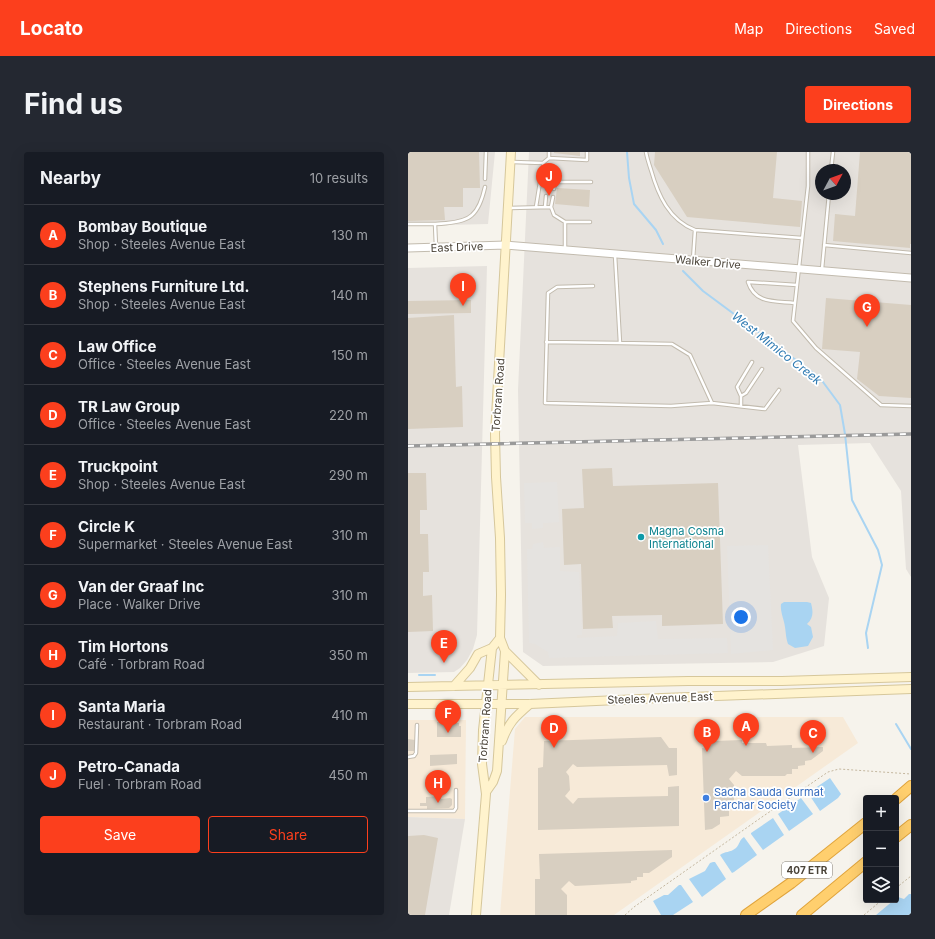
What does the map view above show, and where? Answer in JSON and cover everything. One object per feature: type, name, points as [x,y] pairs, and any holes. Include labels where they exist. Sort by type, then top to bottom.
[{"type":"highway","points":[[899,796],[911,786]]},
{"type":"highway","name":"407 ETR","points":[[746,915],[791,883],[863,825]]},
{"type":"highway","points":[[899,835],[911,825]]},
{"type":"highway","name":"407 ETR","points":[[802,915],[863,864]]},
{"type":"main road","name":"Torbram Road","points":[[486,792],[493,782],[497,771],[505,651],[500,638],[500,538],[495,434],[511,152]]},
{"type":"main road","points":[[454,686],[470,668],[478,654],[492,648],[500,638]]},
{"type":"main road","name":"Torbram Road","points":[[476,915],[486,792],[482,764],[483,730],[492,648]]},
{"type":"main road","points":[[505,651],[539,685]]},
{"type":"main road","name":"Steeles Avenue East","points":[[408,687],[782,681],[911,677]]},
{"type":"main road","name":"Steeles Avenue East","points":[[408,704],[530,704],[911,689]]},
{"type":"main road","points":[[499,749],[506,728],[514,718],[530,704]]},
{"type":"street","name":"East Drive","points":[[408,248],[506,245]]},
{"type":"street","name":"Walker Drive","points":[[506,245],[911,278]]},
{"type":"lane","points":[[485,179],[486,152]]},
{"type":"lane","points":[[549,152],[549,158]]},
{"type":"lane","points":[[511,162],[543,163],[549,158],[587,160],[587,152]]},
{"type":"lane","points":[[646,152],[658,192],[668,208],[678,220],[687,227],[695,230],[802,238]]},
{"type":"lane","points":[[808,152],[808,186],[793,321],[816,348],[881,404],[911,406]]},
{"type":"lane","points":[[832,164],[833,152]]},
{"type":"lane","points":[[543,163],[548,182],[547,189]]},
{"type":"lane","points":[[536,207],[540,182],[591,182]]},
{"type":"lane","points":[[554,183],[554,189]]},
{"type":"lane","points":[[408,224],[435,224],[460,221],[470,217],[477,209],[485,187]]},
{"type":"lane","points":[[545,207],[546,196]]},
{"type":"lane","points":[[553,197],[552,207],[554,215],[565,222],[590,222]]},
{"type":"lane","points":[[822,270],[828,200]]},
{"type":"lane","points":[[508,208],[552,207]]},
{"type":"lane","points":[[565,222],[565,250]]},
{"type":"lane","points":[[435,224],[436,247]]},
{"type":"lane","points":[[693,261],[695,230]]},
{"type":"lane","points":[[824,245],[911,253]]},
{"type":"lane","points":[[615,254],[620,343]]},
{"type":"lane","points":[[794,303],[763,300],[750,290],[748,282],[797,285]]},
{"type":"lane","points":[[593,286],[557,287],[548,293],[545,403],[671,406],[712,403],[765,408],[779,390]]},
{"type":"lane","points":[[546,342],[672,344],[690,355],[712,403]]},
{"type":"lane","points":[[741,406],[741,396],[737,386],[752,362]]},
{"type":"lane","points":[[741,396],[746,393],[762,369]]},
{"type":"lane","points":[[408,757],[414,756],[416,752],[417,726]]},
{"type":"lane","points":[[408,811],[454,811],[456,808],[456,790]]},
{"type":"path","points":[[625,915],[634,907],[828,772],[839,769],[911,774]]},
{"type":"path","points":[[899,886],[911,876]]},
{"type":"path","points":[[864,915],[878,903]]},
{"type":"shaded area","points":[[408,152],[495,152],[488,224],[408,226]]},
{"type":"shaded area","points":[[529,152],[911,152],[911,577],[906,569],[901,491],[870,443],[798,445],[812,557],[829,598],[824,646],[773,662],[543,666],[523,652],[518,390]]},
{"type":"shaded area","points":[[487,266],[477,635],[473,649],[467,660],[454,672],[408,673],[408,268]]},
{"type":"shaded area","points":[[557,482],[559,522],[543,523],[543,528],[532,529],[532,523],[525,523],[524,483]]},
{"type":"shaded area","points":[[543,542],[544,548],[560,547],[560,571],[579,572],[582,635],[577,635],[577,638],[617,636],[618,623],[656,621],[658,639],[727,638],[728,653],[549,658],[548,652],[535,644],[529,643],[527,549],[532,549],[533,544]]},
{"type":"shaded area","points":[[768,545],[773,650],[731,654],[727,546]]},
{"type":"shaded area","points":[[525,717],[843,717],[858,743],[614,915],[500,915],[515,729]]},
{"type":"shaded area","points":[[408,720],[466,720],[465,819],[408,817]]},
{"type":"shaded area","points":[[408,817],[465,819],[449,915],[408,915]]},
{"type":"water","points":[[784,602],[811,603],[812,614],[811,619],[807,624],[811,627],[813,637],[808,646],[795,648],[788,644],[781,610],[781,604]]},
{"type":"water","points":[[830,778],[841,794],[838,798],[820,811],[808,793]]},
{"type":"water","points":[[801,798],[813,814],[789,831],[778,814]]},
{"type":"water","points":[[773,818],[784,835],[763,850],[751,833]]},
{"type":"water","points":[[744,837],[757,855],[732,873],[720,855],[736,848],[741,839]]},
{"type":"water","points":[[715,862],[726,879],[702,897],[689,879],[705,871],[710,863]]},
{"type":"water","points":[[679,885],[681,885],[693,902],[673,915],[661,915],[653,901],[664,895],[668,895]]},
{"type":"water","points":[[911,894],[911,915],[876,915],[890,903],[899,903],[899,897],[904,899]]},
{"type":"building","points":[[408,152],[479,152],[480,188],[463,188],[463,207],[444,207],[445,220],[408,221]]},
{"type":"building","points":[[580,152],[580,156],[554,153]]},
{"type":"building","points":[[655,152],[777,152],[773,198],[802,201],[800,227],[687,217],[654,165]]},
{"type":"building","points":[[860,152],[911,152],[910,248],[833,241],[835,214],[855,216]]},
{"type":"building","points":[[557,188],[590,190],[589,207],[555,204]]},
{"type":"building","points":[[826,298],[911,305],[911,398],[879,396],[857,379],[860,352],[822,349]]},
{"type":"building","points":[[471,300],[471,313],[408,314],[408,301]]},
{"type":"building","points":[[454,315],[456,387],[462,386],[463,427],[408,429],[408,318]]},
{"type":"building","name":"Magna Cosma International","points":[[612,468],[613,486],[718,483],[723,624],[662,626],[662,615],[612,616],[613,628],[583,629],[581,564],[564,565],[562,509],[584,508],[582,469]]},
{"type":"building","points":[[408,473],[426,473],[427,510],[420,510],[420,534],[428,534],[429,572],[423,572],[423,596],[432,595],[433,631],[408,632]]},
{"type":"building","points":[[456,721],[456,723],[459,723],[459,726],[461,726],[461,737],[437,737],[437,722]]},
{"type":"building","points":[[661,737],[669,748],[677,748],[677,775],[669,776],[667,765],[577,767],[573,764],[566,772],[569,776],[570,790],[565,796],[573,804],[578,798],[668,796],[668,787],[679,786],[679,826],[538,830],[538,768],[543,767],[544,741]]},
{"type":"building","points":[[408,739],[415,740],[414,751],[408,751]]},
{"type":"building","points":[[742,740],[742,743],[766,743],[767,746],[792,745],[792,748],[823,747],[823,751],[811,760],[805,761],[805,765],[798,766],[798,769],[792,769],[792,774],[787,774],[785,776],[742,776],[736,771],[729,779],[734,785],[734,810],[729,810],[729,816],[720,817],[720,824],[712,829],[705,830],[702,748],[708,749],[715,741]]},
{"type":"building","points":[[457,754],[457,764],[430,766],[430,755]]},
{"type":"building","points":[[441,796],[441,799],[452,799],[452,805],[449,808],[427,809],[427,806],[420,806],[420,803],[426,803],[426,797]]},
{"type":"building","points":[[424,835],[438,838],[425,915],[408,915],[408,836]]},
{"type":"building","points":[[672,850],[672,857],[649,873],[643,873],[643,877],[637,877],[637,880],[631,881],[631,883],[575,886],[569,881],[561,889],[567,895],[567,915],[535,915],[535,879],[540,879],[539,854]]},
{"type":"waterway","name":"West Mimico Creek","points":[[627,152],[629,178],[634,204],[656,230],[663,244]]},
{"type":"waterway","name":"West Mimico Creek","points":[[683,271],[703,291],[820,378],[840,405],[845,434],[852,500],[878,550],[882,565],[866,633],[868,648]]},
{"type":"waterway","points":[[419,675],[435,675]]},
{"type":"waterway","name":"West Mimico Creek","points":[[896,724],[911,749]]},
{"type":"railway","points":[[408,446],[911,434]]},
{"type":"place","name":"Petro-Canada","points":[[549,196]]},
{"type":"place","name":"Santa Maria","points":[[463,306]]},
{"type":"place","name":"Van der Graaf Inc","points":[[867,327]]},
{"type":"place","name":"Magna Cosma International","points":[[641,537]]},
{"type":"place","name":"Truckpoint","points":[[444,663]]},
{"type":"place","name":"Circle K","points":[[448,733]]},
{"type":"place","name":"Bombay Boutique","points":[[746,746]]},
{"type":"place","name":"TR Law Group","points":[[554,748]]},
{"type":"place","name":"Stephens Furniture Ltd.","points":[[707,752]]},
{"type":"place","name":"Law Office","points":[[813,753]]},
{"type":"place","name":"Sacha Sauda Gurmat Parchar Society","points":[[706,798]]},
{"type":"place","name":"Tim Hortons","points":[[438,803]]}]
